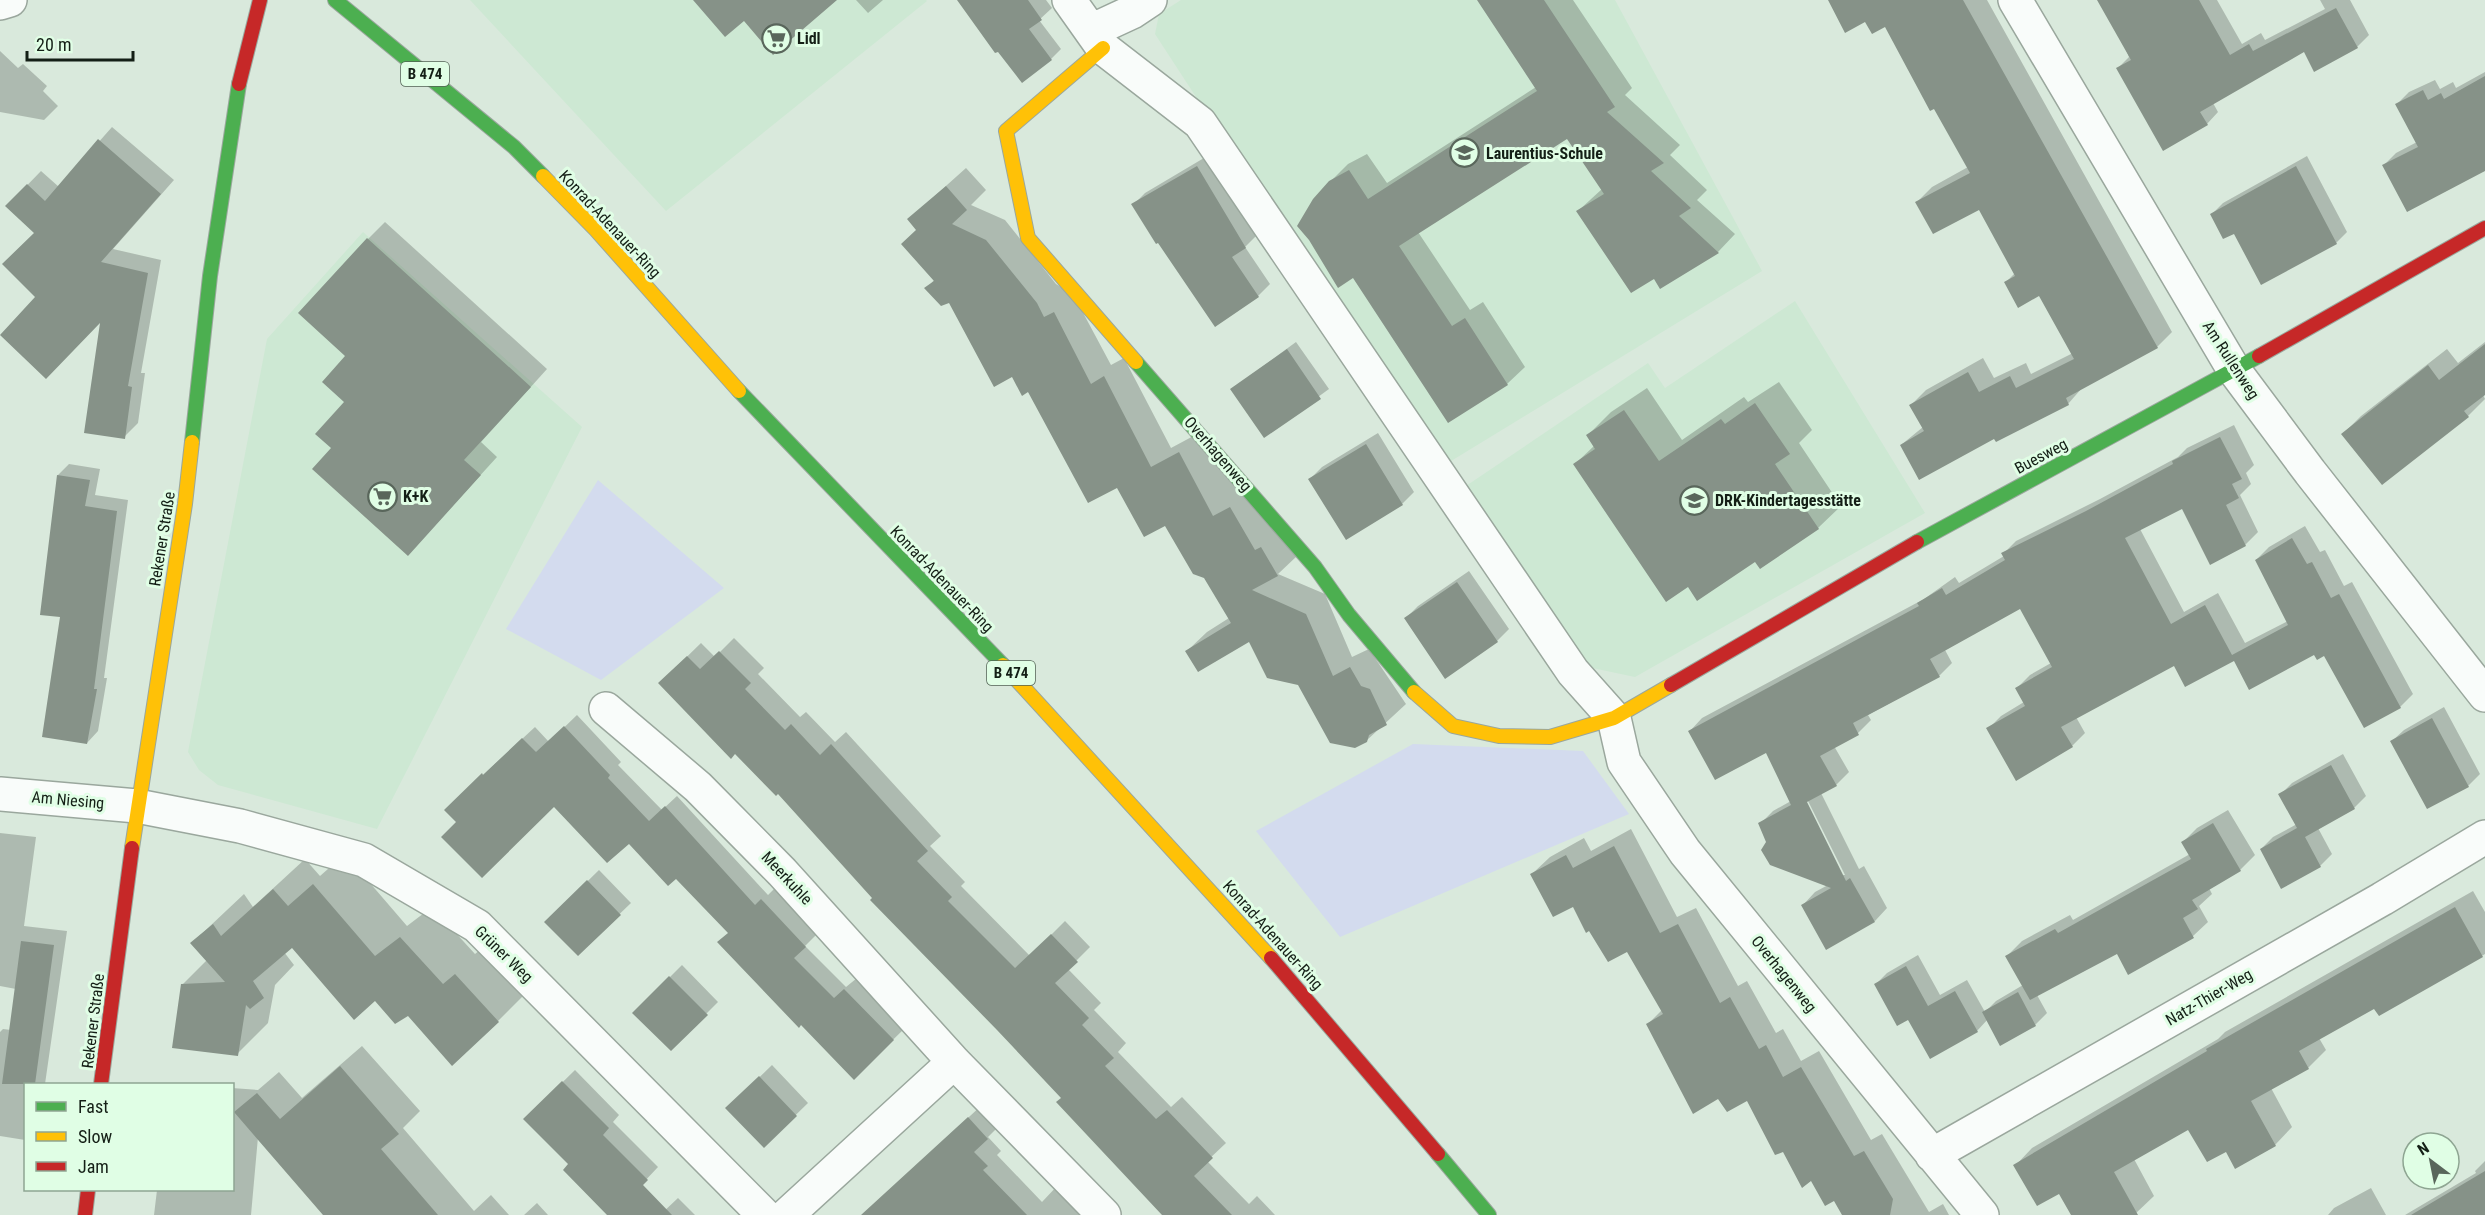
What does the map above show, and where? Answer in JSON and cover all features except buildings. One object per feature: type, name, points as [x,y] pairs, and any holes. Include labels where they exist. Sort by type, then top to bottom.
[{"type":"street","points":[[0,3],[10,0]]},
{"type":"street","name":"Rekener Straße","points":[[101,1083],[137,806],[185,504],[210,276],[237,102],[260,0]]},
{"type":"street","name":"Konrad-Adenauer-Ring","points":[[335,0],[514,147],[596,230],[719,370],[1013,675],[1232,913],[1490,1215]]},
{"type":"street","name":"Overhagenweg","points":[[1069,0],[1097,39],[1200,123],[1573,672],[1614,718],[1624,762],[1685,852],[1982,1215]]},
{"type":"street","points":[[1097,39],[1150,0]]},
{"type":"street","name":"Am Rullenweg","points":[[2015,0],[2234,370],[2310,472],[2485,695]]},
{"type":"street","name":"Overhagenweg","points":[[1097,39],[1006,131],[1028,238],[1237,476],[1315,567],[1349,615],[1423,702],[1439,716],[1453,726],[1499,736],[1550,736],[1614,718]]},
{"type":"street","name":"Buesweg","points":[[1614,718],[1928,536],[2234,370],[2485,228]]},
{"type":"street","name":"Meerkuhle","points":[[606,709],[698,787],[782,872],[954,1062],[1104,1215]]},
{"type":"street","name":"Am Niesing","points":[[0,794],[137,806]]},
{"type":"street","name":"Grüner Weg","points":[[137,806],[240,826],[364,860],[477,926],[764,1215]]},
{"type":"street","name":"Natz-Thier-Weg","points":[[1932,1155],[2382,899],[2485,837]]},
{"type":"street","points":[[787,1215],[954,1062]]},
{"type":"street","points":[[85,1215],[88,1191]]},
{"type":"shaded area","points":[[470,0],[926,0],[927,1],[666,211]]},
{"type":"shaded area","name":"Laurentius-Schule","points":[[1181,0],[1615,0],[1762,271],[1438,469],[1155,34],[1159,14]]},
{"type":"shaded area","points":[[363,232],[582,427],[377,829],[218,785],[199,770],[188,752],[267,339]]},
{"type":"shaded area","name":"DRK-Kindertagesstätte","points":[[1795,301],[1925,513],[1635,677],[1583,666],[1463,488],[1648,363],[1665,388]]},
{"type":"shaded area","points":[[598,480],[724,588],[601,680],[506,629]]},
{"type":"shaded area","points":[[1413,744],[1583,751],[1629,814],[1340,937],[1256,831]]},
{"type":"traffic: fast","points":[[335,0],[514,147],[543,176]]},
{"type":"traffic: fast","points":[[192,442],[210,276],[239,84]]},
{"type":"traffic: fast","points":[[1917,542],[2259,356]]},
{"type":"traffic: fast","points":[[1136,362],[1315,567],[1349,615],[1414,692]]},
{"type":"traffic: fast","points":[[739,391],[1003,665]]},
{"type":"traffic: fast","points":[[1438,1154],[1489,1215]]},
{"type":"traffic: slow","points":[[1103,48],[1006,131],[1028,238],[1136,362]]},
{"type":"traffic: slow","points":[[543,176],[596,230],[739,391]]},
{"type":"traffic: slow","points":[[132,848],[185,504],[192,442]]},
{"type":"traffic: slow","points":[[1003,665],[1271,958]]},
{"type":"traffic: slow","points":[[1414,692],[1453,726],[1499,736],[1550,737],[1614,718],[1671,685]]},
{"type":"traffic: jam","points":[[239,84],[260,0]]},
{"type":"traffic: jam","points":[[2259,356],[2485,228]]},
{"type":"traffic: jam","points":[[1671,685],[1917,542]]},
{"type":"traffic: jam","points":[[101,1083],[132,848]]},
{"type":"traffic: jam","points":[[1271,958],[1438,1154]]},
{"type":"traffic: jam","points":[[85,1215],[88,1191]]},
{"type":"place","name":"Lidl","points":[[776,38]]},
{"type":"place","name":"Laurentius-Schule","points":[[1465,153]]},
{"type":"place","name":"K+K","points":[[382,496]]},
{"type":"place","name":"DRK-Kindertagesstätte","points":[[1694,500]]}]
